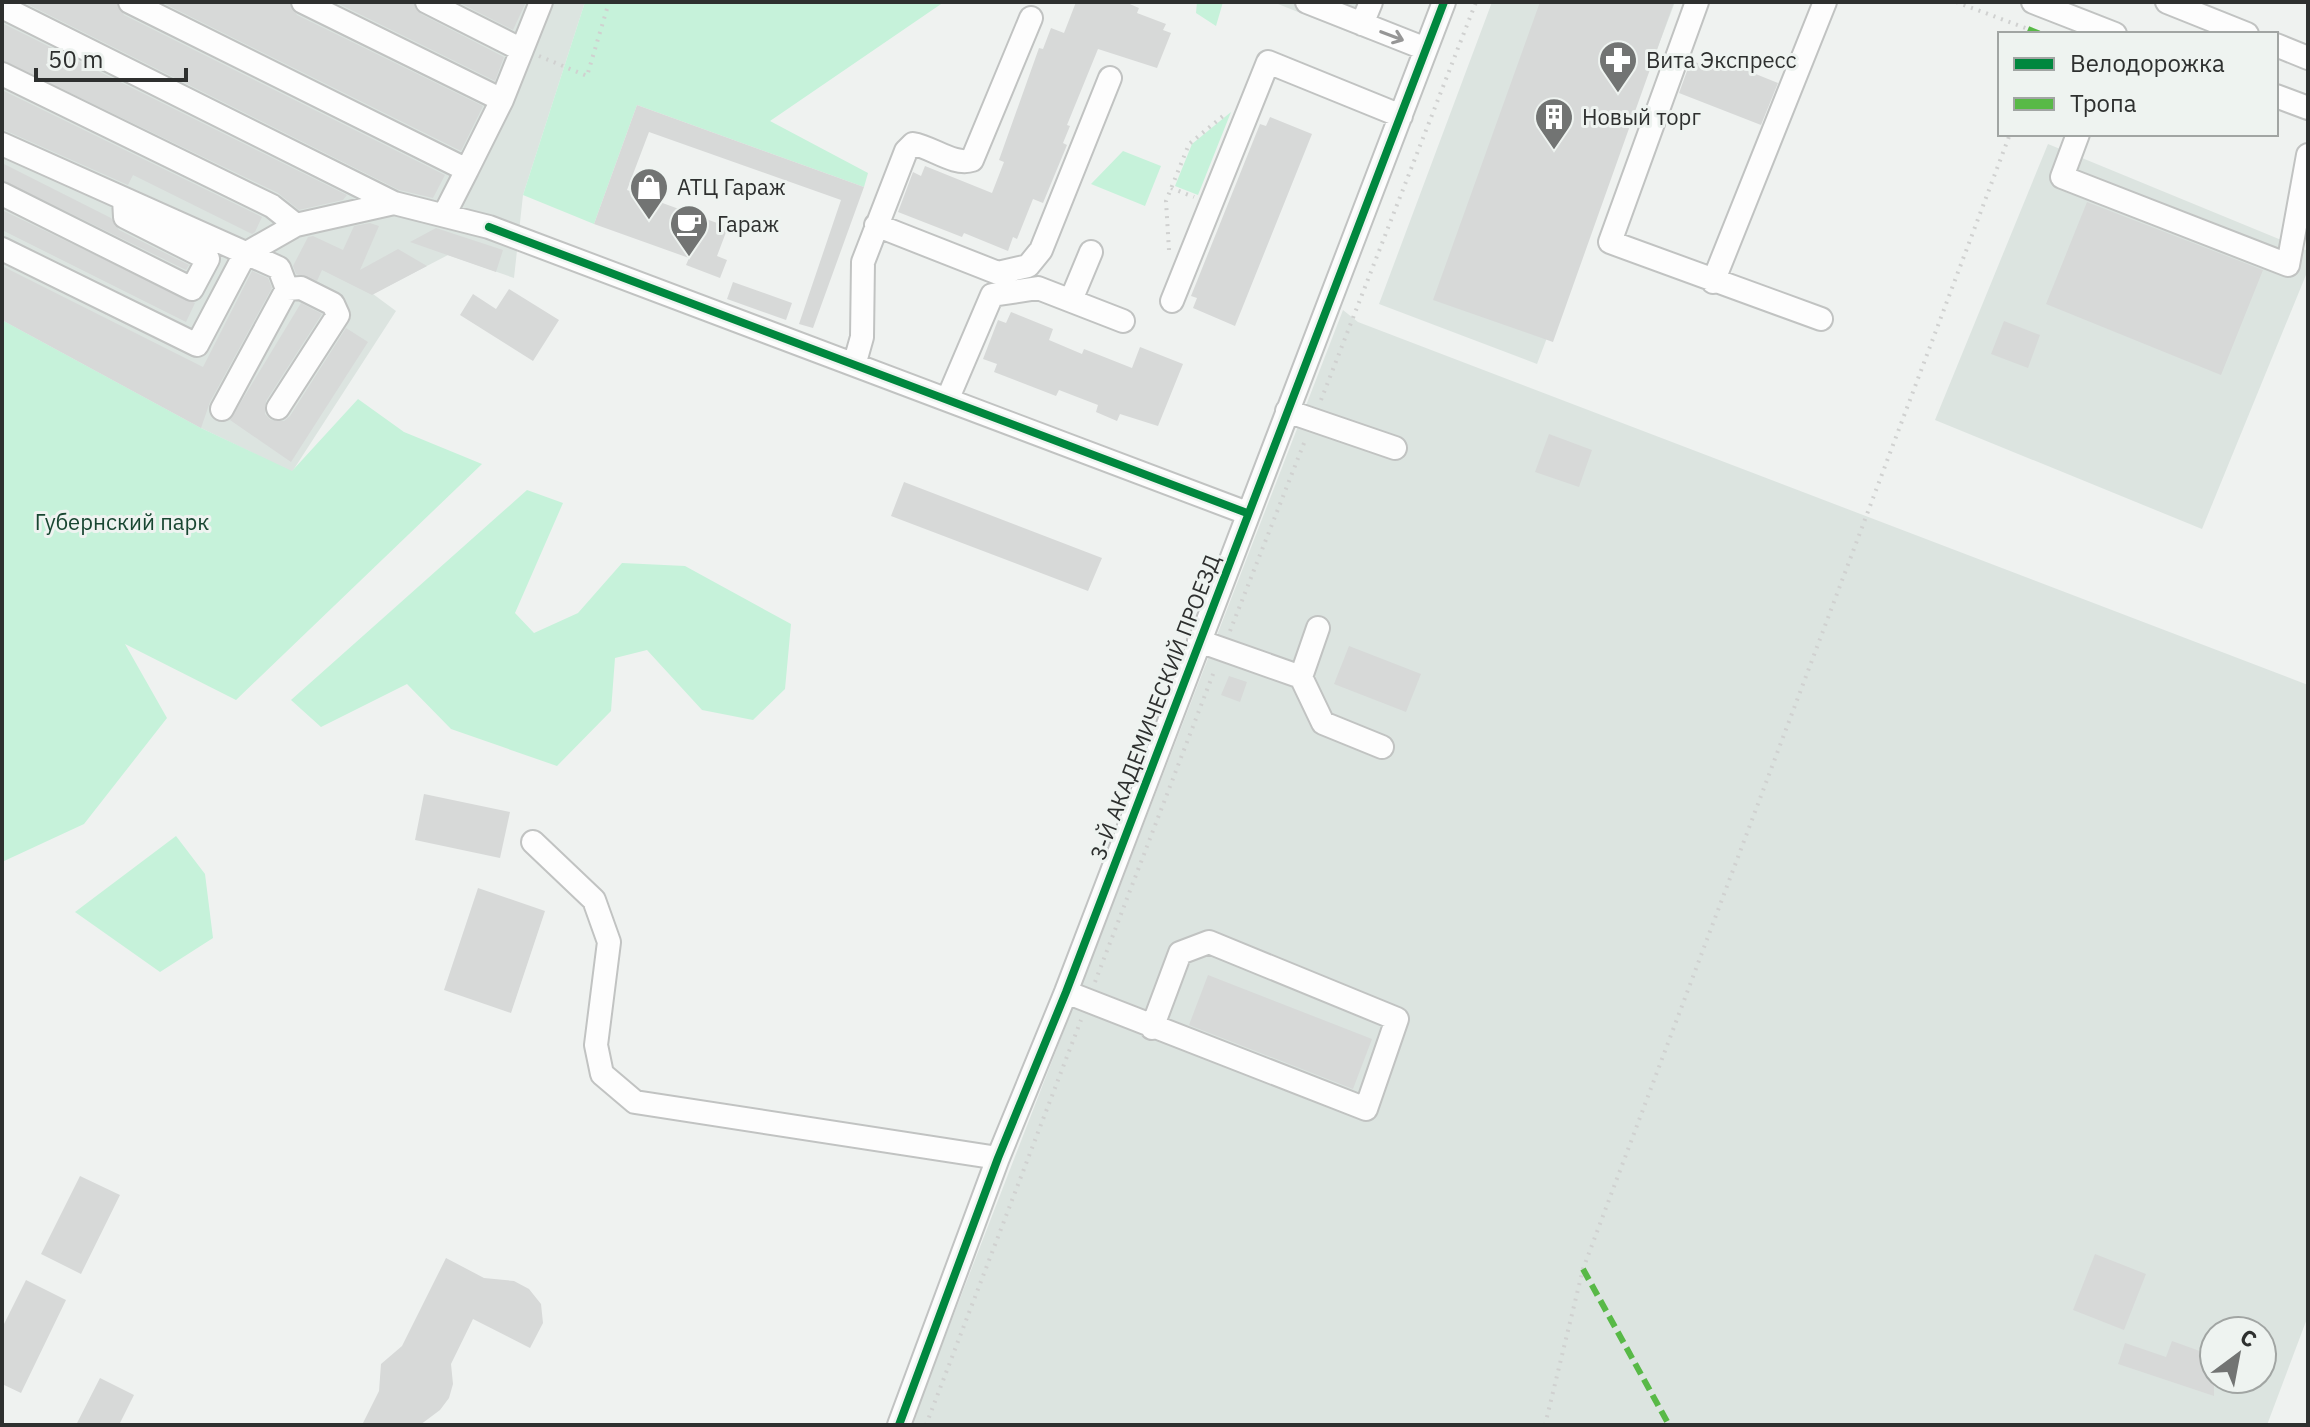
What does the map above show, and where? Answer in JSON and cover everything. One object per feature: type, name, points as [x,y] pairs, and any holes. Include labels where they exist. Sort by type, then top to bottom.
[{"type":"street","points":[[130,2],[467,170]]},
{"type":"street","points":[[303,2],[502,100]]},
{"type":"street","points":[[427,2],[522,50]]},
{"type":"street","points":[[444,215],[502,100],[541,2]]},
{"type":"street","points":[[1307,2],[1426,49]]},
{"type":"street","points":[[1362,24],[1371,2]]},
{"type":"street","name":"3-Й АКАДЕМИЧЕСКИЙ ПРОЕЗД","points":[[899,1425],[998,1158],[1066,992],[1444,2]]},
{"type":"street","points":[[1697,2],[1610,242],[1821,319]]},
{"type":"street","points":[[1713,282],[1825,2]]},
{"type":"street","points":[[2033,2],[2110,32]]},
{"type":"street","points":[[2167,2],[2242,32]]},
{"type":"street","points":[[2,7],[394,203],[489,227],[855,362],[1247,513]]},
{"type":"street","points":[[855,362],[862,337],[863,262],[909,147],[921,145],[967,162],[977,155],[1031,18]]},
{"type":"street","points":[[2278,46],[2308,58]]},
{"type":"street","points":[[1172,301],[1268,62],[1401,116]]},
{"type":"street","points":[[2,74],[272,206],[296,225]]},
{"type":"street","points":[[876,225],[998,273],[1028,266],[1041,250],[1110,78]]},
{"type":"street","points":[[2278,97],[2308,108]]},
{"type":"street","points":[[2077,136],[2062,177],[2288,265],[2308,155]]},
{"type":"street","points":[[2,144],[279,268],[287,289],[222,409]]},
{"type":"street","points":[[2,194],[192,289],[208,259],[125,217],[124,199]]},
{"type":"street","points":[[2,249],[197,345],[245,254],[296,225],[394,203]]},
{"type":"street","points":[[1071,300],[1091,252]]},
{"type":"street","points":[[278,408],[338,315],[333,304],[322,298],[301,288],[287,289]]},
{"type":"street","points":[[948,398],[992,295],[1038,288],[1123,321]]},
{"type":"street","points":[[1287,411],[1395,448]]},
{"type":"street","points":[[1301,677],[1318,628]]},
{"type":"street","points":[[1199,641],[1301,677],[1323,723],[1382,747]]},
{"type":"street","points":[[533,842],[594,900],[609,942],[596,1045],[602,1074],[635,1102],[998,1158]]},
{"type":"street","points":[[1066,992],[1089,999],[1152,1028],[1366,1109],[1397,1019],[1209,942],[1180,953],[1152,1028]]},
{"type":"path","points":[[522,50],[587,76],[609,2]]},
{"type":"path","points":[[926,1425],[1223,648],[1476,2]]},
{"type":"path","points":[[1956,2],[2028,29]]},
{"type":"path","points":[[1186,265],[1170,258],[1166,201],[1189,144],[1233,108],[1247,114]]},
{"type":"path","points":[[1545,1425],[1583,1269],[2009,136]]},
{"type":"shaded area","points":[[2,2],[585,2],[523,195],[514,278],[448,255],[373,294],[396,311],[292,472],[201,428],[2,320]]},
{"type":"shaded area","points":[[1273,2],[1384,2],[1368,40]]},
{"type":"shaded area","name":"Новый торг","points":[[1492,2],[1675,2],[1537,364],[1379,304]]},
{"type":"shaded area","points":[[2048,144],[2308,251],[2308,270],[2202,529],[1935,420]]},
{"type":"shaded area","points":[[1343,310],[1358,322],[2308,685],[2308,1316],[2267,1425],[911,1425]]},
{"type":"green space","points":[[585,2],[944,2],[770,121],[868,173],[864,187],[637,105],[594,224],[523,195]]},
{"type":"green space","points":[[1197,2],[1223,2],[1216,26],[1196,13]]},
{"type":"green space","points":[[1231,112],[1198,195],[1175,186],[1192,144]]},
{"type":"green space","points":[[1123,151],[1161,166],[1145,206],[1091,184]]},
{"type":"green space","name":"Губернский парк","points":[[2,320],[201,428],[292,471],[358,399],[404,432],[482,464],[236,700],[125,644],[167,718],[84,824],[2,862]]},
{"type":"green space","points":[[527,490],[563,503],[515,613],[534,633],[578,613],[622,563],[685,566],[791,624],[785,689],[753,720],[702,710],[647,650],[615,658],[611,711],[557,766],[451,729],[407,684],[321,727],[291,700]]},
{"type":"green space","points":[[176,836],[205,874],[213,938],[160,972],[75,912]]},
{"type":"building","points":[[23,2],[116,2],[124,15],[445,175],[433,198],[399,190]]},
{"type":"building","points":[[161,2],[289,2],[297,15],[483,106],[461,151]]},
{"type":"building","points":[[335,2],[413,2],[421,14],[504,57],[495,81]]},
{"type":"building","points":[[458,2],[526,2],[513,30]]},
{"type":"building","points":[[1076,2],[1125,2],[1139,8],[1137,13],[1166,24],[1163,30],[1171,33],[1157,68],[1098,49],[1067,125],[1070,126],[1063,143],[1067,145],[1043,203],[1033,199],[1017,239],[1013,237],[1008,251],[898,212],[913,172],[921,176],[925,166],[992,193],[1004,162],[999,160],[1039,48],[1043,49],[1051,28],[1064,33]]},
{"type":"building","name":"Новый торг","points":[[1540,2],[1674,2],[1553,342],[1433,300]]},
{"type":"building","points":[[2,23],[347,195],[343,200],[299,210],[278,193],[2,60]]},
{"type":"building","points":[[1706,54],[1778,83],[1761,125],[1679,93],[1691,60],[1702,65]]},
{"type":"building","points":[[2,90],[262,217],[255,232],[252,234],[133,175],[128,185],[2,129]]},
{"type":"building","points":[[637,105],[864,187],[813,328],[799,324],[841,200],[649,132],[627,190],[728,227],[717,256],[727,260],[720,278],[686,265],[689,258],[594,224]]},
{"type":"building","points":[[1270,117],[1312,134],[1235,326],[1193,308],[1197,298],[1191,296],[1260,124],[1266,126]]},
{"type":"building","points":[[2,163],[111,218],[119,230],[189,265],[186,270],[2,180]]},
{"type":"building","points":[[2087,202],[2263,270],[2221,375],[2046,304]]},
{"type":"building","points":[[2,210],[195,303],[186,322],[2,230]]},
{"type":"building","points":[[370,223],[379,226],[360,270],[398,249],[427,266],[372,295],[322,270],[317,281],[296,274],[293,266],[308,237],[313,236],[343,250],[354,226]]},
{"type":"building","points":[[436,228],[503,250],[496,272],[410,242]]},
{"type":"building","points":[[2,266],[203,367],[252,271],[268,278],[272,288],[210,402],[201,428],[2,320]]},
{"type":"building","points":[[733,282],[792,303],[786,320],[727,299]]},
{"type":"building","points":[[509,289],[559,320],[533,361],[460,315],[473,294],[496,309]]},
{"type":"building","points":[[301,303],[322,314],[266,401],[265,414],[271,420],[284,421],[290,416],[346,328],[368,342],[291,462],[230,420]]},
{"type":"building","points":[[1011,312],[1053,329],[1049,340],[1082,354],[1084,349],[1132,368],[1140,347],[1183,364],[1158,426],[1120,414],[1117,421],[1096,412],[1098,405],[1059,390],[1056,396],[994,372],[997,364],[983,359],[998,320],[1006,323]]},
{"type":"building","points":[[2004,321],[2040,335],[2028,368],[1991,354]]},
{"type":"building","points":[[1549,434],[1592,450],[1579,487],[1535,472]]},
{"type":"building","points":[[904,482],[1102,558],[1088,591],[891,516]]},
{"type":"building","points":[[1349,646],[1421,674],[1406,712],[1334,684]]},
{"type":"building","points":[[1229,676],[1247,682],[1240,702],[1221,695]]},
{"type":"building","points":[[424,794],[510,812],[500,858],[415,840]]},
{"type":"building","points":[[478,888],[545,911],[511,1013],[444,990]]},
{"type":"building","points":[[1208,975],[1372,1039],[1353,1089],[1189,1025]]},
{"type":"building","points":[[80,1176],[120,1195],[81,1274],[41,1254]]},
{"type":"building","points":[[2095,1254],[2146,1274],[2124,1330],[2073,1310]]},
{"type":"building","points":[[446,1258],[484,1278],[514,1281],[529,1289],[541,1304],[543,1323],[530,1348],[473,1319],[451,1364],[453,1384],[449,1398],[440,1410],[420,1425],[362,1425],[379,1391],[381,1364],[402,1346]]},
{"type":"building","points":[[26,1280],[66,1300],[21,1393],[2,1384],[2,1328]]},
{"type":"building","points":[[2172,1341],[2198,1350],[2198,1391],[2118,1364],[2125,1343],[2166,1357]]},
{"type":"building","points":[[100,1378],[134,1395],[119,1425],[76,1425]]},
{"type":"marked path","points":[[2028,29],[2035,32]]},
{"type":"marked path","points":[[1583,1269],[1669,1425]]},
{"type":"cycle path","points":[[899,1425],[998,1158],[1066,992],[1444,2]]},
{"type":"cycle path","points":[[489,227],[1247,513]]},
{"type":"place","name":"Вита Экспресс","points":[[1618,94]]},
{"type":"place","name":"Новый торг","points":[[1554,151]]},
{"type":"place","name":"АТЦ Гараж","points":[[649,221]]},
{"type":"place","name":"Гараж","points":[[689,258]]}]
